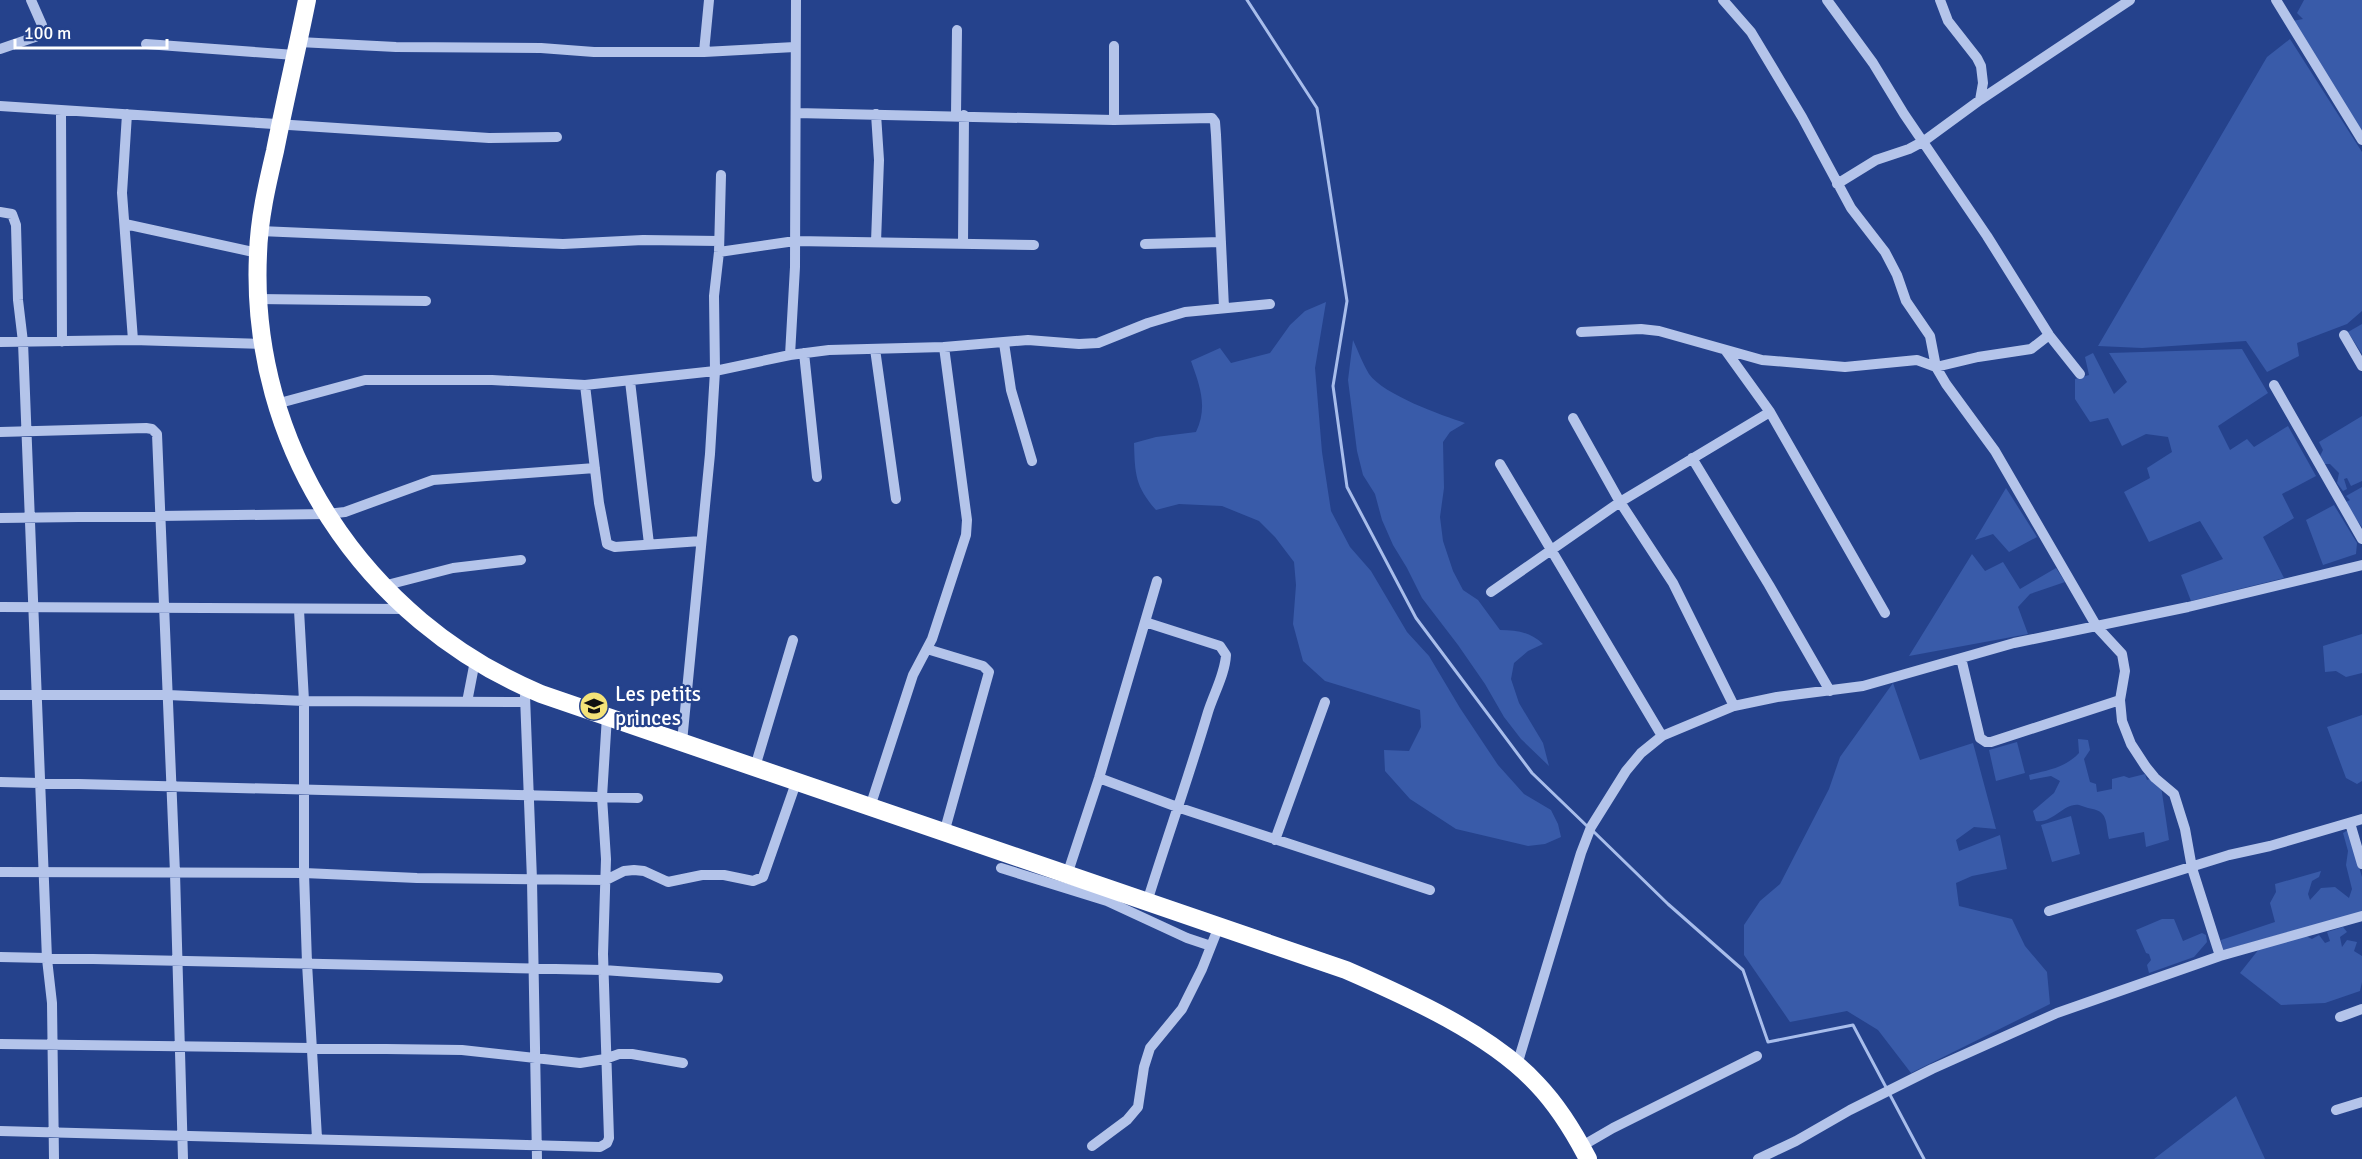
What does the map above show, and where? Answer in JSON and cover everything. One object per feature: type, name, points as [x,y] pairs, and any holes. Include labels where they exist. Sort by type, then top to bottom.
[{"type":"highway","points":[[308,0],[280,124],[260,231],[257,299],[261,344],[276,404],[299,464],[327,514],[351,548],[406,609],[474,661],[525,694],[607,716],[797,780],[1346,970],[1396,992],[1485,1041],[1517,1065],[1550,1098],[1585,1153]]},
{"type":"street","points":[[0,49],[35,37],[40,33],[42,26],[31,0]]},
{"type":"street","points":[[704,52],[709,0]]},
{"type":"street","points":[[790,355],[795,241],[796,0]]},
{"type":"street","points":[[1724,0],[1751,32],[1802,117],[1851,208],[1885,252],[1897,275],[1906,301],[1930,336],[1936,367],[1995,451],[2097,627],[2122,654],[2125,662],[2120,700],[2121,721],[2131,744],[2154,778],[2174,794],[2185,829],[2192,868],[2220,956]]},
{"type":"street","points":[[1828,0],[1873,63],[2049,335],[2080,374]]},
{"type":"street","points":[[1940,0],[1948,21],[1981,66],[1983,83],[1980,100]]},
{"type":"street","points":[[1837,184],[1876,160],[1909,149],[1924,141],[1980,100],[2130,0]]},
{"type":"street","points":[[2276,0],[2362,140]]},
{"type":"street","points":[[957,30],[963,244]]},
{"type":"street","points":[[146,44],[297,48],[541,48],[594,52],[704,52],[795,46]]},
{"type":"street","points":[[1114,46],[1114,120]]},
{"type":"street","points":[[0,106],[61,112],[127,114],[489,138],[556,137]]},
{"type":"street","points":[[61,112],[62,342]]},
{"type":"street","points":[[796,113],[1114,120],[1212,118],[1216,128],[1224,308]]},
{"type":"street","points":[[127,114],[122,193],[133,340]]},
{"type":"street","points":[[876,114],[879,160],[876,242]]},
{"type":"street","points":[[682,742],[710,454],[715,371],[714,296],[719,247],[721,175]]},
{"type":"street","points":[[0,212],[12,214],[16,225],[18,300],[23,342],[47,959],[52,1003],[54,1159]]},
{"type":"street","points":[[125,224],[258,254]]},
{"type":"street","points":[[260,231],[563,244],[643,240],[719,247],[795,241],[1034,245]]},
{"type":"street","points":[[1145,243],[1221,242]]},
{"type":"street","points":[[257,299],[426,301]]},
{"type":"street","points":[[276,404],[365,380],[492,380],[585,385],[715,371],[804,353],[944,347],[1028,340],[1079,345],[1098,344],[1148,323],[1185,312],[1270,304]]},
{"type":"street","points":[[1581,332],[1641,329],[1659,331],[1762,360],[1845,367],[1917,360],[1936,367],[1978,357],[2031,349],[2049,335]]},
{"type":"street","points":[[2344,335],[2362,366]]},
{"type":"street","points":[[0,342],[133,340],[261,344]]},
{"type":"street","points":[[1004,342],[1011,390],[1032,461]]},
{"type":"street","points":[[870,807],[916,667],[927,649],[962,547],[967,520],[944,347]]},
{"type":"street","points":[[875,349],[896,499]]},
{"type":"street","points":[[1726,351],[1770,412],[1885,613]]},
{"type":"street","points":[[804,353],[817,477]]},
{"type":"street","points":[[630,381],[649,544]]},
{"type":"street","points":[[585,385],[607,544],[615,547],[701,541]]},
{"type":"street","points":[[2274,385],[2362,539]]},
{"type":"street","points":[[1491,592],[1620,502],[1770,412]]},
{"type":"street","points":[[1573,418],[1620,502],[1673,583],[1734,706]]},
{"type":"street","points":[[0,432],[152,429],[157,434],[175,873],[183,1159]]},
{"type":"street","points":[[1692,458],[1830,691]]},
{"type":"street","points":[[1500,464],[1662,736]]},
{"type":"street","points":[[0,518],[327,514],[345,512],[433,480],[595,468]]},
{"type":"street","points":[[383,586],[453,568],[521,560]]},
{"type":"street","points":[[1517,1065],[1591,827],[1626,771],[1641,753],[1662,736],[1734,706],[1777,697],[1863,686],[2014,643],[2097,627],[2362,565]]},
{"type":"street","points":[[1067,874],[1099,778],[1157,581]]},
{"type":"street","points":[[0,607],[406,609]]},
{"type":"street","points":[[299,610],[304,701],[304,873],[307,963],[317,1138]]},
{"type":"street","points":[[1145,622],[1220,646],[1226,655],[1226,663],[1213,696],[1180,808],[1147,902]]},
{"type":"street","points":[[755,767],[793,640]]},
{"type":"street","points":[[927,649],[983,666],[989,672],[945,833]]},
{"type":"street","points":[[1961,658],[1980,738],[1986,742],[2120,700]]},
{"type":"street","points":[[467,702],[474,661]]},
{"type":"street","points":[[0,695],[168,695],[304,701],[467,702],[525,694],[532,880],[537,1159]]},
{"type":"street","points":[[1275,840],[1325,702]]},
{"type":"street","points":[[0,1131],[600,1147],[607,1143],[609,1137],[603,970],[606,880],[602,797],[607,716]]},
{"type":"street","points":[[1099,778],[1180,808],[1430,891]]},
{"type":"street","points":[[0,872],[304,873],[606,880],[624,871],[634,870],[644,871],[668,882],[713,875],[758,880],[764,873],[797,780]]},
{"type":"street","points":[[0,782],[638,798]]},
{"type":"street","points":[[2049,911],[2229,855],[2362,819]]},
{"type":"street","points":[[2350,823],[2362,864]]},
{"type":"street","points":[[1001,868],[1107,901],[1187,938],[1211,946]]},
{"type":"street","points":[[1758,1159],[1932,1069],[2057,1012],[2220,956],[2362,916]]},
{"type":"street","points":[[1092,1146],[1128,1120],[1138,1107],[1144,1067],[1150,1048],[1182,1010],[1219,926]]},
{"type":"street","points":[[0,957],[603,970],[717,978]]},
{"type":"street","points":[[2340,1017],[2362,1009]]},
{"type":"street","points":[[0,1044],[462,1050],[580,1063],[619,1054],[632,1054],[683,1063]]},
{"type":"street","points":[[1585,1153],[1612,1128],[1757,1056]]},
{"type":"street","points":[[2336,1110],[2362,1102]]},
{"type":"shaded area","points":[[2304,0],[2362,0],[2362,141],[2287,22],[2303,19],[2297,13]]},
{"type":"shaded area","points":[[2290,39],[2362,152],[2362,311],[2347,324],[2297,343],[2299,356],[2267,372],[2246,341],[2142,348],[2098,346],[2267,57]]},
{"type":"shaded area","points":[[1326,302],[1315,368],[1322,452],[1331,511],[1350,547],[1371,571],[1407,632],[1429,656],[1498,765],[1524,794],[1551,810],[1561,837],[1545,844],[1528,846],[1456,829],[1410,799],[1385,771],[1384,750],[1409,751],[1421,727],[1420,710],[1325,681],[1303,661],[1293,624],[1296,585],[1294,562],[1275,537],[1259,521],[1222,506],[1179,504],[1156,510],[1140,486],[1136,471],[1134,443],[1156,437],[1196,432],[1200,423],[1202,405],[1200,388],[1191,361],[1220,348],[1231,363],[1270,353],[1290,325],[1305,311]]},
{"type":"shaded area","points":[[2362,324],[2362,354],[2348,332]]},
{"type":"shaded area","points":[[1353,340],[1369,374],[1376,382],[1400,397],[1465,423],[1450,432],[1443,442],[1444,488],[1440,517],[1443,541],[1453,571],[1463,590],[1478,600],[1500,630],[1523,632],[1543,644],[1528,651],[1514,663],[1511,679],[1519,703],[1543,743],[1549,766],[1521,739],[1504,717],[1485,684],[1422,598],[1393,545],[1382,520],[1375,494],[1363,475],[1357,451],[1348,380]]},
{"type":"shaded area","points":[[2242,349],[2268,393],[2218,426],[2230,450],[2247,439],[2254,447],[2288,426],[2316,476],[2282,494],[2294,518],[2263,537],[2284,578],[2191,601],[2181,575],[2223,559],[2200,521],[2149,542],[2124,492],[2150,478],[2147,468],[2172,452],[2168,437],[2146,434],[2122,446],[2108,418],[2090,422],[2075,399],[2075,379],[2089,375],[2085,357],[2093,353],[2114,394],[2127,382],[2109,353]]},
{"type":"shaded area","points":[[2362,416],[2362,481],[2351,486],[2347,478],[2344,479],[2347,489],[2343,491],[2337,483],[2339,473],[2330,464],[2323,464],[2319,458],[2323,450],[2319,442]]},
{"type":"shaded area","points":[[2362,487],[2362,527],[2344,503],[2350,500],[2346,496]]},
{"type":"shaded area","points":[[2006,488],[2037,537],[2009,552],[1993,534],[1975,540]]},
{"type":"shaded area","points":[[2334,505],[2357,543],[2356,554],[2323,565],[2306,520]]},
{"type":"shaded area","points":[[1972,554],[1985,571],[2003,562],[2020,589],[2056,568],[2065,582],[2030,594],[2018,607],[2028,634],[1909,656]]},
{"type":"shaded area","points":[[2362,634],[2362,673],[2346,677],[2336,671],[2325,672],[2323,646]]},
{"type":"shaded area","points":[[1893,683],[1920,760],[1973,743],[1996,829],[1974,827],[1956,840],[1959,851],[2000,835],[2007,869],[1972,876],[1956,883],[1959,906],[2012,919],[2025,946],[2047,972],[2050,1004],[1911,1073],[1878,1030],[1847,1011],[1790,1022],[1744,955],[1744,925],[1760,901],[1780,884],[1829,789],[1840,757]]},
{"type":"shaded area","points":[[2362,715],[2362,781],[2357,784],[2346,778],[2327,727]]},
{"type":"shaded area","points":[[2078,739],[2088,740],[2090,750],[2084,759],[2090,782],[2096,784],[2097,792],[2112,789],[2112,779],[2145,774],[2147,780],[2153,778],[2161,786],[2169,840],[2146,847],[2144,832],[2109,839],[2103,814],[2095,809],[2079,805],[2068,807],[2048,819],[2036,821],[2033,811],[2054,793],[2060,781],[2051,776],[2030,780],[2029,775],[2056,768],[2074,758],[2079,753]]},
{"type":"shaded area","points":[[2017,742],[2025,773],[1996,781],[1989,750]]},
{"type":"shaded area","points":[[2071,816],[2080,854],[2052,862],[2041,825]]},
{"type":"shaded area","points":[[2348,830],[2362,877],[2362,912],[2223,950],[2221,940],[2275,922],[2270,903],[2276,892],[2275,884],[2321,871],[2319,877],[2312,881],[2308,894],[2310,900],[2321,888],[2335,887],[2349,898],[2352,889],[2346,865],[2348,851],[2343,833]]},
{"type":"shaded area","points":[[2162,919],[2174,919],[2183,941],[2202,933],[2206,935],[2207,942],[2194,957],[2149,973],[2147,965],[2151,960],[2136,930]]},
{"type":"shaded area","points":[[2343,927],[2347,932],[2340,937],[2342,947],[2347,940],[2357,942],[2354,951],[2362,956],[2360,991],[2325,1003],[2281,1005],[2240,973],[2259,949],[2306,936],[2312,939],[2319,935],[2325,943],[2330,941],[2327,932]]},
{"type":"shaded area","points":[[2236,1096],[2265,1159],[2154,1159]]},
{"type":"waterway","points":[[1247,0],[1317,108],[1347,301],[1333,386],[1347,487],[1416,618],[1532,773],[1588,827]]},
{"type":"waterway","points":[[1593,831],[1668,904],[1743,970],[1768,1042],[1853,1025],[1924,1159]]},
{"type":"place","name":"Les petits princes","points":[[594,706]]}]
